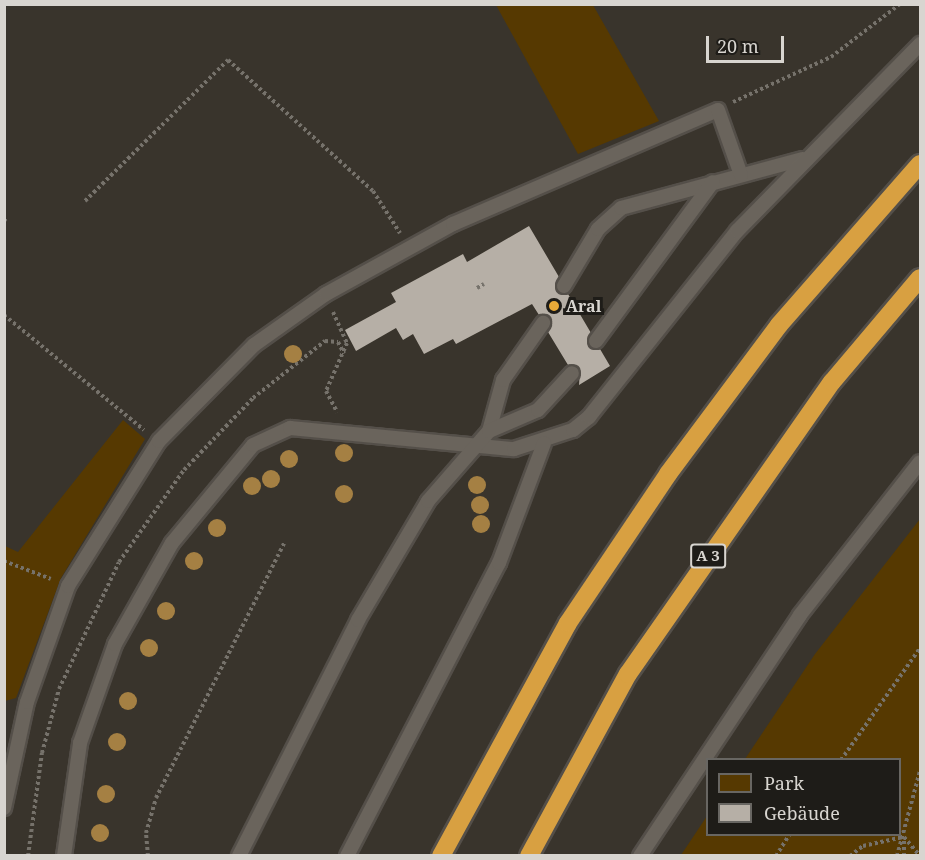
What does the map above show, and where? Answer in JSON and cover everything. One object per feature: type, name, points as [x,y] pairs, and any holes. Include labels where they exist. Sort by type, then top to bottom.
[{"type":"highway","points":[[441,855],[568,623],[668,474],[779,325],[921,164]]},
{"type":"highway","name":"A 3","points":[[529,855],[635,664],[832,382],[921,278]]},
{"type":"lane","points":[[64,855],[76,762],[99,682],[126,621],[172,543],[213,489],[262,438],[282,429],[342,432],[506,449],[544,443],[589,417],[686,292],[802,159],[921,44]]},
{"type":"lane","points":[[4,808],[27,702],[68,586],[159,441],[254,345],[326,294],[453,224],[718,110],[741,175]]},
{"type":"lane","points":[[564,286],[598,229],[621,208],[802,159]]},
{"type":"lane","points":[[596,341],[713,182]]},
{"type":"lane","points":[[239,855],[405,539],[439,486],[479,445],[489,431],[502,380],[543,323]]},
{"type":"lane","points":[[489,431],[538,410],[572,373]]},
{"type":"lane","points":[[347,855],[500,563],[544,443]]},
{"type":"lane","points":[[640,855],[800,615],[921,462]]},
{"type":"path","points":[[718,110],[805,72],[900,4]]},
{"type":"path","points":[[85,201],[228,60],[373,191],[410,249]]},
{"type":"path","points":[[477,288],[484,284]]},
{"type":"path","points":[[4,315],[159,441]]},
{"type":"path","points":[[337,323],[347,348],[326,396],[342,417],[342,432]]},
{"type":"path","points":[[148,855],[146,833],[156,798],[284,543]]},
{"type":"path","points":[[4,561],[68,586]]},
{"type":"path","points":[[842,758],[921,648]]},
{"type":"path","points":[[897,855],[921,771]]},
{"type":"path","points":[[776,855],[789,836]]},
{"type":"path","points":[[850,855],[863,846],[904,837]]},
{"type":"path","points":[[904,837],[904,855]]},
{"type":"path","points":[[904,837],[920,855]]},
{"type":"green space","points":[[496,5],[593,5],[659,121],[578,154]]},
{"type":"green space","points":[[123,420],[145,439],[61,578],[16,698],[5,701],[5,546],[18,552]]},
{"type":"green space","points":[[920,519],[920,855],[681,855],[706,818],[706,836],[901,836],[901,758],[746,758],[815,654]]},
{"type":"building","points":[[529,226],[559,277],[556,291],[568,294],[591,333],[588,345],[600,349],[610,366],[579,385],[580,370],[568,365],[548,332],[551,319],[539,315],[532,304],[456,344],[453,339],[424,354],[413,334],[403,340],[396,328],[356,351],[345,330],[396,302],[391,293],[463,254],[467,262]]},
{"type":"place","name":"Aral","points":[[554,306]]}]
